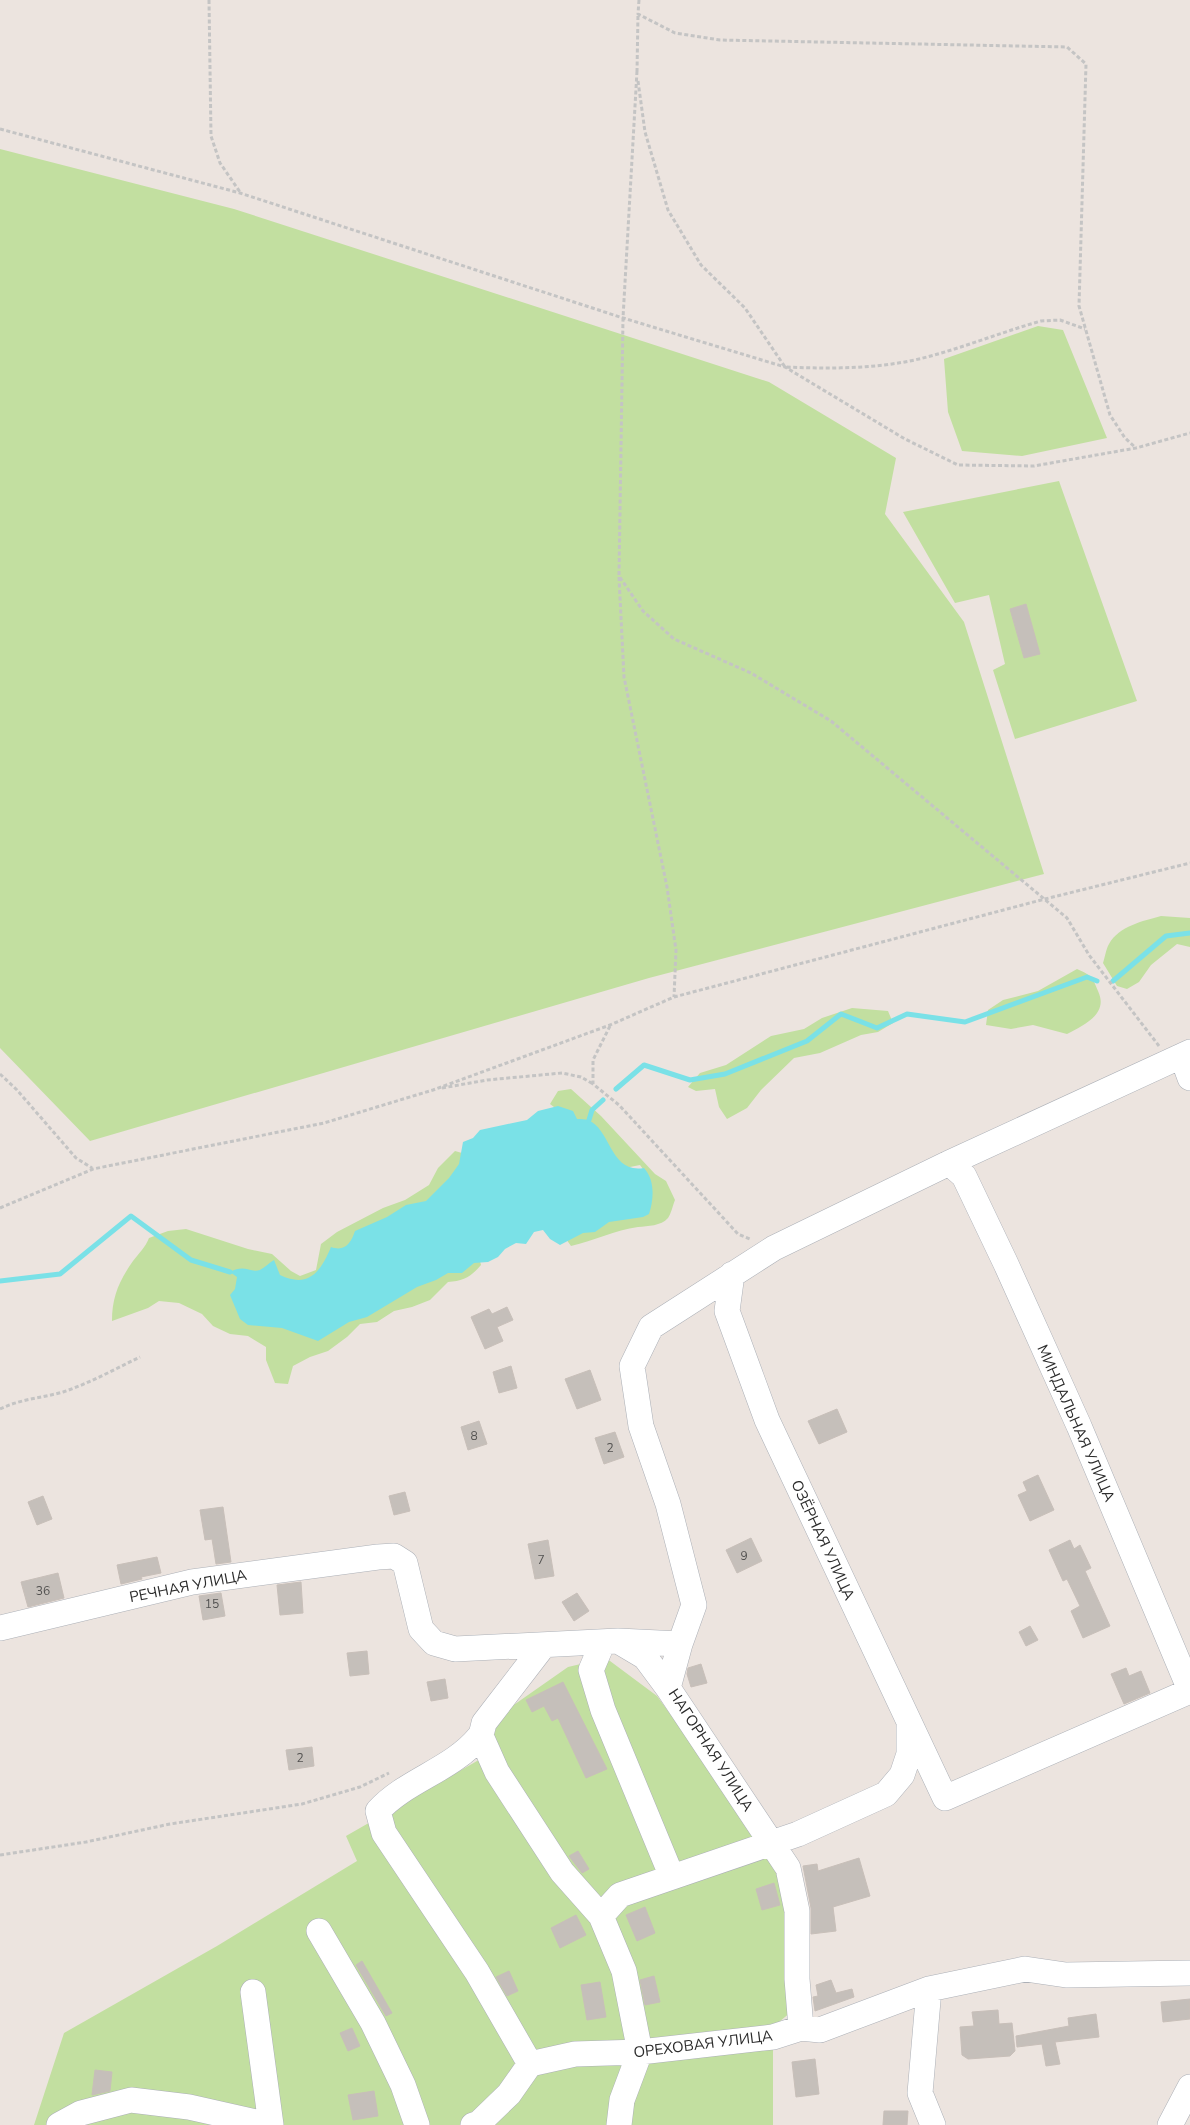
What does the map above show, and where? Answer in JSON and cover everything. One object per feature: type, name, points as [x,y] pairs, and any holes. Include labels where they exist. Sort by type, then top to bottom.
[{"type":"street","points":[[732,1274],[774,1248],[948,1163],[1187,1062]]},
{"type":"street","name":"МИНДАЛЬНАЯ УЛИЦА","points":[[948,1163],[964,1176],[1006,1264],[1079,1426],[1190,1691]]},
{"type":"street","name":"ОЗЁРНАЯ УЛИЦА","points":[[732,1274],[728,1311],[767,1420],[945,1798],[1190,1691]]},
{"type":"street","name":"НАГОРНАЯ УЛИЦА","points":[[732,1274],[651,1327],[632,1366],[641,1426],[668,1504],[694,1605],[680,1644],[668,1688],[788,1868],[797,1911],[797,1979],[801,2028]]},
{"type":"street","name":"РЕЧНАЯ УЛИЦА","points":[[0,1628],[192,1582],[394,1556],[405,1563],[421,1629],[434,1643],[455,1649],[610,1642],[680,1644]]},
{"type":"street","points":[[668,1688],[645,1658],[610,1642],[591,1670],[603,1710],[672,1877]]},
{"type":"street","points":[[473,2125],[479,2123],[510,2094],[530,2064],[477,1972],[384,1833],[378,1811],[390,1799],[458,1756],[481,1736],[484,1723],[544,1645]]},
{"type":"street","points":[[601,1916],[620,1895],[798,1834],[886,1794],[902,1775],[905,1768],[909,1754],[909,1724]]},
{"type":"street","points":[[481,1736],[497,1772],[562,1872],[601,1916],[624,1972],[640,2052],[622,2100],[619,2125]]},
{"type":"street","points":[[319,1931],[373,2023],[402,2085],[417,2125]]},
{"type":"street","name":"ОРЕХОВАЯ УЛИЦА","points":[[530,2064],[575,2054],[640,2052],[773,2037],[801,2028],[820,2030],[930,1988],[1025,1969],[1066,1975],[1190,1972]]},
{"type":"street","points":[[930,1988],[920,2093],[933,2125]]},
{"type":"street","points":[[60,2125],[81,2114],[131,2100],[184,2116],[270,2125],[253,1992]]},
{"type":"street","points":[[1170,2125],[1190,2087]]},
{"type":"street","points":[[504,2125],[510,2094]]},
{"type":"path","points":[[209,0],[211,136],[220,163],[240,193]]},
{"type":"path","points":[[639,0],[637,72],[623,318],[619,576],[624,677],[667,888],[676,950],[674,997]]},
{"type":"path","points":[[638,14],[675,33],[720,40],[1067,47],[1086,64],[1079,306],[1110,415],[1125,438],[1136,448]]},
{"type":"path","points":[[637,72],[645,132],[668,210],[701,265],[745,308],[785,368]]},
{"type":"path","points":[[0,130],[240,193],[623,318],[785,368],[905,439],[958,465],[1034,466],[1136,448],[1190,433]]},
{"type":"path","points":[[785,368],[828,369],[864,367],[926,358],[1041,321],[1060,320],[1086,329]]},
{"type":"path","points":[[619,576],[643,611],[674,639],[751,673],[831,721],[1045,899],[1067,918],[1089,955],[1163,1051],[1187,1062]]},
{"type":"path","points":[[0,1208],[93,1168],[324,1123],[433,1090],[610,1025],[674,997],[1045,899],[1190,863]]},
{"type":"path","points":[[593,1084],[593,1060],[610,1025]]},
{"type":"path","points":[[433,1090],[487,1080],[562,1073],[580,1077],[593,1084],[619,1105],[738,1234],[774,1248]]},
{"type":"path","points":[[0,1074],[17,1090],[76,1158],[93,1168]]},
{"type":"path","points":[[0,1409],[13,1403],[62,1392],[102,1376],[140,1356]]},
{"type":"path","points":[[0,1855],[86,1842],[170,1824],[302,1804],[360,1787],[392,1772]]},
{"type":"green space","points":[[0,149],[234,209],[769,382],[896,458],[885,514],[964,622],[1044,874],[649,978],[90,1141],[0,1048]]},
{"type":"green space","points":[[1038,326],[1063,330],[1107,438],[1022,456],[962,451],[948,412],[944,359]]},
{"type":"green space","points":[[1059,481],[1137,701],[1015,739],[993,670],[1005,664],[989,595],[955,603],[903,512]]},
{"type":"green space","points":[[1161,916],[1190,918],[1190,947],[1177,944],[1151,965],[1139,982],[1127,989],[1117,986],[1103,963],[1109,944],[1113,938],[1125,929],[1139,922]]},
{"type":"green space","points":[[1077,969],[1093,979],[1101,999],[1098,1012],[1081,1027],[1067,1034],[1033,1025],[1011,1029],[986,1025],[988,1010],[1003,1000],[1038,991]]},
{"type":"green space","points":[[852,1008],[888,1011],[893,1023],[878,1032],[861,1035],[820,1053],[794,1058],[761,1090],[747,1108],[727,1119],[719,1107],[715,1089],[696,1091],[688,1087],[700,1073],[726,1065],[771,1036],[804,1029],[822,1018]]},
{"type":"green space","points":[[571,1089],[601,1116],[655,1174],[666,1181],[675,1200],[670,1214],[665,1221],[621,1231],[571,1246],[566,1239],[648,1176],[640,1165],[625,1168],[550,1104],[558,1091]]},
{"type":"green space","points":[[455,1151],[462,1153],[461,1169],[435,1200],[402,1212],[371,1237],[359,1235],[350,1254],[335,1258],[324,1272],[312,1282],[298,1290],[281,1294],[260,1274],[245,1281],[237,1298],[248,1313],[259,1319],[264,1313],[266,1304],[314,1315],[350,1309],[352,1315],[364,1316],[404,1288],[444,1272],[462,1269],[479,1257],[481,1265],[474,1273],[458,1281],[448,1282],[430,1300],[394,1311],[377,1322],[360,1324],[347,1337],[328,1351],[310,1357],[293,1366],[288,1384],[275,1383],[266,1360],[266,1347],[248,1336],[230,1334],[213,1326],[202,1314],[179,1303],[159,1301],[148,1308],[112,1321],[113,1304],[120,1282],[149,1238],[168,1231],[186,1229],[248,1249],[272,1254],[291,1271],[300,1276],[316,1270],[321,1244],[337,1232],[383,1208],[405,1200],[429,1185],[438,1168]]},
{"type":"green space","points":[[606,1658],[657,1696],[773,1855],[790,1906],[791,2012],[773,2027],[773,2125],[34,2125],[64,2033],[217,1946],[357,1861],[346,1836],[498,1749],[488,1723],[568,1667]]},
{"type":"water","points":[[558,1106],[573,1111],[577,1119],[588,1120],[596,1125],[617,1158],[624,1164],[633,1168],[644,1168],[652,1184],[652,1202],[649,1214],[643,1217],[609,1222],[595,1232],[583,1233],[560,1245],[550,1239],[543,1230],[534,1232],[526,1244],[516,1243],[488,1262],[474,1263],[462,1273],[448,1273],[417,1287],[367,1317],[349,1322],[318,1341],[282,1328],[248,1325],[240,1319],[230,1295],[235,1289],[237,1277],[230,1272],[239,1269],[260,1270],[274,1260],[280,1275],[290,1279],[306,1279],[318,1270],[331,1247],[340,1248],[347,1245],[355,1231],[387,1217],[406,1205],[426,1201],[449,1178],[459,1164],[463,1142],[473,1138],[480,1130],[527,1120],[538,1111]]},
{"type":"building","points":[[1026,604],[1040,654],[1024,658],[1010,609]]},
{"type":"building","points":[[507,1307],[513,1320],[497,1327],[503,1341],[485,1349],[471,1317],[489,1309],[492,1314]]},
{"type":"building","points":[[511,1366],[517,1388],[499,1393],[493,1372]]},
{"type":"building","points":[[590,1370],[601,1400],[577,1409],[565,1379]]},
{"type":"building","points":[[837,1409],[847,1432],[819,1444],[808,1421]]},
{"type":"building","points":[[479,1421],[487,1444],[468,1450],[461,1427]]},
{"type":"building","points":[[615,1432],[624,1457],[604,1464],[595,1438]]},
{"type":"building","points":[[1038,1475],[1054,1510],[1030,1521],[1018,1495],[1027,1491],[1023,1482]]},
{"type":"building","points":[[405,1492],[410,1511],[394,1515],[389,1496]]},
{"type":"building","points":[[43,1496],[52,1519],[37,1525],[28,1502]]},
{"type":"building","points":[[223,1507],[231,1562],[216,1564],[212,1539],[205,1540],[200,1510]]},
{"type":"building","points":[[751,1538],[762,1561],[737,1573],[726,1550]]},
{"type":"building","points":[[548,1540],[554,1576],[535,1579],[528,1544]]},
{"type":"building","points":[[1070,1540],[1074,1549],[1080,1545],[1091,1568],[1085,1571],[1110,1626],[1083,1638],[1071,1611],[1080,1606],[1067,1579],[1063,1581],[1049,1550]]},
{"type":"building","points":[[157,1557],[161,1573],[121,1584],[117,1565]]},
{"type":"building","points":[[58,1573],[64,1598],[28,1607],[21,1582]]},
{"type":"building","points":[[301,1582],[303,1613],[280,1615],[277,1585]]},
{"type":"building","points":[[221,1593],[225,1616],[203,1620],[199,1596]]},
{"type":"building","points":[[577,1593],[589,1611],[574,1621],[562,1602]]},
{"type":"building","points":[[1030,1626],[1038,1640],[1026,1646],[1019,1632]]},
{"type":"building","points":[[367,1651],[369,1674],[350,1676],[347,1653]]},
{"type":"building","points":[[701,1664],[707,1683],[691,1687],[687,1674],[688,1668]]},
{"type":"building","points":[[1126,1668],[1129,1676],[1141,1671],[1150,1693],[1124,1704],[1111,1674]]},
{"type":"building","points":[[445,1679],[448,1698],[431,1701],[427,1682]]},
{"type":"building","points":[[563,1682],[607,1769],[586,1778],[558,1718],[552,1721],[544,1706],[532,1712],[526,1700]]},
{"type":"building","points":[[312,1747],[314,1766],[289,1770],[286,1750]]},
{"type":"building","points":[[578,1851],[589,1869],[582,1873],[569,1856]]},
{"type":"building","points":[[859,1858],[870,1896],[833,1907],[836,1931],[811,1934],[811,1908],[803,1866],[817,1864],[818,1871]]},
{"type":"building","points":[[774,1883],[780,1905],[762,1910],[756,1889]]},
{"type":"building","points":[[645,1907],[655,1933],[637,1941],[626,1915]]},
{"type":"building","points":[[576,1915],[586,1935],[560,1948],[551,1928]]},
{"type":"building","points":[[362,1961],[392,2013],[386,2016],[356,1965]]},
{"type":"building","points":[[509,1971],[518,1991],[507,1996],[496,1977]]},
{"type":"building","points":[[654,1976],[660,2002],[645,2005],[640,1980]]},
{"type":"building","points":[[831,1980],[836,1993],[852,1989],[854,1997],[815,2011],[813,1997],[818,1996],[816,1985]]},
{"type":"building","points":[[600,1982],[606,2017],[587,2020],[581,1985]]},
{"type":"building","points":[[1190,1999],[1190,2019],[1163,2022],[1161,2002]]},
{"type":"building","points":[[998,2010],[999,2024],[1012,2023],[1015,2051],[1010,2056],[968,2059],[962,2055],[960,2027],[974,2026],[972,2012]]},
{"type":"building","points":[[1096,2014],[1099,2037],[1055,2042],[1060,2064],[1046,2066],[1042,2044],[1017,2047],[1016,2036],[1069,2026],[1068,2018]]},
{"type":"building","points":[[352,2028],[360,2046],[348,2051],[340,2033]]},
{"type":"building","points":[[815,2059],[819,2094],[796,2097],[792,2062]]},
{"type":"building","points":[[95,2070],[112,2072],[110,2091],[92,2095]]},
{"type":"building","points":[[374,2091],[378,2116],[353,2120],[348,2095]]},
{"type":"building","points":[[884,2111],[908,2111],[907,2125],[883,2125]]},
{"type":"waterway","points":[[1113,981],[1166,936],[1190,933]]},
{"type":"waterway","points":[[616,1089],[644,1065],[690,1080],[725,1074],[807,1041],[841,1014],[877,1028],[907,1014],[965,1022],[1087,977],[1097,981]]},
{"type":"waterway","points":[[589,1120],[592,1110],[603,1100]]},
{"type":"waterway","points":[[0,1281],[60,1274],[131,1216],[191,1260],[230,1272]]}]
